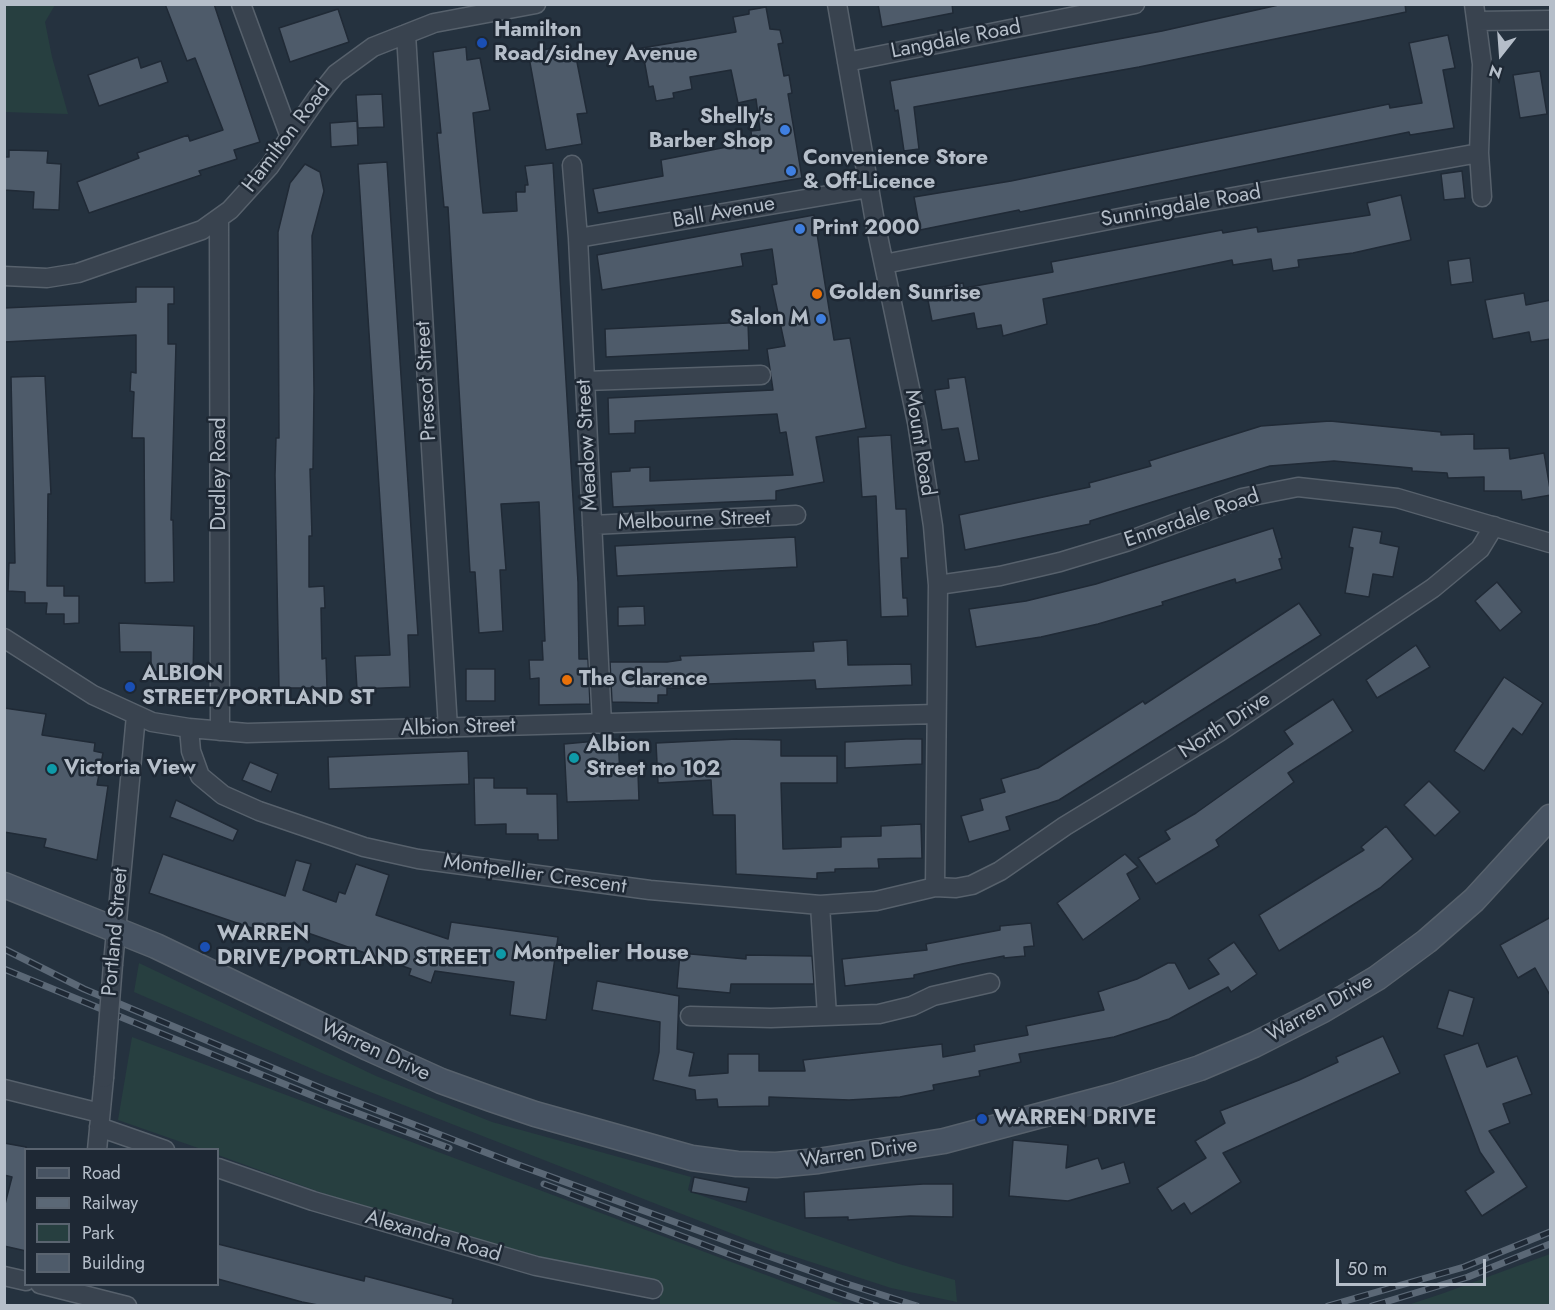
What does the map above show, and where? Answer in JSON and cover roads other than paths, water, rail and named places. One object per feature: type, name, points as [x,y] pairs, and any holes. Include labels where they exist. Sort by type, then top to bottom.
[{"type":"street","points":[[241,4],[290,137]]},
{"type":"street","name":"Hamilton Road","points":[[4,276],[47,278],[78,273],[202,230],[236,204],[269,167],[336,74],[373,48],[434,23],[509,7],[536,4]]},
{"type":"street","name":"Mount Road","points":[[837,4],[869,188],[917,422],[933,526],[938,585],[934,714],[934,887]]},
{"type":"street","name":"Langdale Road","points":[[847,62],[1135,4]]},
{"type":"street","points":[[1482,197],[1479,153],[1482,64],[1476,13],[1551,20]]},
{"type":"street","name":"Prescot Street","points":[[406,34],[448,728]]},
{"type":"street","name":"Sunningdale Road","points":[[884,264],[1155,211],[1479,153]]},
{"type":"street","name":"Meadow Street","points":[[572,165],[578,238],[602,724]]},
{"type":"street","name":"Ball Avenue","points":[[578,238],[869,188]]},
{"type":"street","name":"Dudley Road","points":[[219,218],[220,731]]},
{"type":"street","points":[[585,381],[761,375]]},
{"type":"street","name":"Ennerdale Road","points":[[938,585],[1000,576],[1060,562],[1125,542],[1242,498],[1298,487],[1397,498],[1551,543]]},
{"type":"street","name":"Melbourne Street","points":[[592,525],[796,515]]},
{"type":"street","name":"North Drive","points":[[934,887],[956,888],[972,885],[1000,871],[1065,826],[1219,732],[1433,588],[1480,549],[1494,526]]},
{"type":"street","name":"Albion Street","points":[[4,638],[93,695],[152,722],[220,731],[247,733],[934,714]]},
{"type":"street","name":"Portland Street","points":[[97,1148],[136,715]]},
{"type":"street","name":"Montpellier Crescent","points":[[189,728],[191,751],[200,776],[223,795],[259,811],[364,847],[418,859],[538,877],[764,902],[820,905],[876,901],[934,887]]},
{"type":"street","name":"Warren Drive","points":[[4,885],[118,930],[368,1048],[441,1081],[491,1100],[692,1158],[737,1164],[776,1165],[818,1161],[944,1141],[1117,1095],[1200,1068],[1254,1045],[1332,1005],[1377,978],[1427,941],[1474,900],[1551,817]]},
{"type":"street","points":[[820,905],[827,1016]]},
{"type":"street","points":[[690,1017],[879,1014],[912,1006],[933,996],[990,983]]},
{"type":"street","points":[[4,1089],[100,1120],[163,1148]]},
{"type":"street","name":"Alexandra Road","points":[[219,1168],[324,1205],[536,1266],[653,1289]]},
{"type":"street","points":[[4,1276],[24,1281]]},
{"type":"street","points":[[48,1286],[127,1305]]},
{"type":"railway","points":[[4,949],[84,989],[330,1092],[513,1163],[735,1244],[917,1306]]},
{"type":"railway","points":[[4,969],[328,1102],[449,1148]]},
{"type":"railway","points":[[544,1184],[731,1255],[877,1306]]},
{"type":"railway","points":[[1328,1306],[1464,1267],[1550,1232]]},
{"type":"railway","points":[[1372,1306],[1468,1277],[1550,1244]]},
{"type":"place","name":"Hamilton Road/sidney Avenue","points":[[482,43]]},
{"type":"place","name":"Shelly's Barber Shop","points":[[785,130]]},
{"type":"place","name":"Convenience Store & Off-Licence","points":[[791,171]]},
{"type":"place","name":"Print 2000","points":[[800,229]]},
{"type":"place","name":"Golden Sunrise","points":[[817,294]]},
{"type":"place","name":"Salon M","points":[[821,319]]},
{"type":"place","name":"The Clarence","points":[[567,680]]},
{"type":"place","name":"ALBION STREET/PORTLAND ST","points":[[130,687]]},
{"type":"place","name":"Albion Street no 102","points":[[574,758]]},
{"type":"place","name":"Victoria View","points":[[52,769]]},
{"type":"place","name":"WARREN DRIVE/PORTLAND STREET","points":[[205,947]]},
{"type":"place","name":"Montpelier House","points":[[501,954]]},
{"type":"place","name":"WARREN DRIVE","points":[[982,1119]]}]
